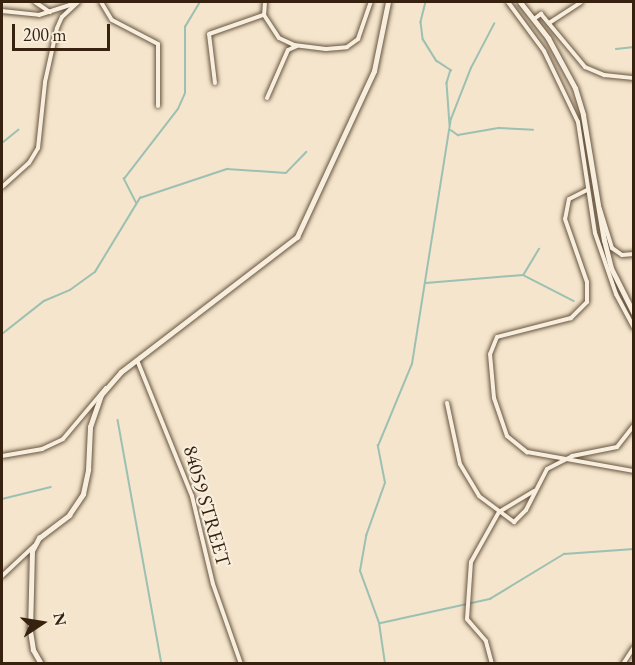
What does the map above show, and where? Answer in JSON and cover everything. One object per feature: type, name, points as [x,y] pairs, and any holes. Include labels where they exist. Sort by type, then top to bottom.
[{"type":"main road","points":[[520,2],[536,21],[574,88],[611,268],[633,314]]},
{"type":"street","points":[[34,2],[51,13]]},
{"type":"street","points":[[2,10],[51,13],[78,2]]},
{"type":"street","points":[[2,187],[37,151],[57,28],[62,17],[78,2]]},
{"type":"street","points":[[101,2],[112,20],[158,44],[158,106]]},
{"type":"street","points":[[265,2],[264,15],[279,38],[298,45],[348,47],[362,34],[372,2]]},
{"type":"street","points":[[2,456],[54,446],[106,387],[136,360],[297,237],[374,70],[388,2]]},
{"type":"street","points":[[508,2],[531,28],[581,121],[587,190],[605,264],[633,328]]},
{"type":"street","points":[[549,23],[581,2]]},
{"type":"street","points":[[531,28],[542,14],[585,67],[604,75],[633,78]]},
{"type":"street","points":[[215,83],[209,34],[264,15]]},
{"type":"street","points":[[267,98],[288,50],[298,45]]},
{"type":"street","points":[[587,190],[569,199],[565,219],[585,273],[587,302],[579,313],[564,321],[505,332],[493,341],[490,354],[494,398],[507,436],[527,452],[633,471]]},
{"type":"street","points":[[599,208],[612,248],[622,255],[633,254]]},
{"type":"street","name":"84059 STREET","points":[[136,360],[192,496],[213,584],[241,663]]},
{"type":"street","points":[[2,576],[69,515],[83,494],[90,427],[106,387]]},
{"type":"street","points":[[447,403],[460,464],[479,496],[509,521],[517,521],[548,469],[564,458],[617,447],[633,425]]},
{"type":"street","points":[[492,663],[486,641],[469,626],[465,609],[471,562],[499,512],[535,491]]},
{"type":"street","points":[[34,545],[30,632],[33,650],[41,663]]},
{"type":"street","points":[[623,663],[633,646]]},
{"type":"waterway","points":[[136,203],[124,179],[178,109],[185,93],[185,27],[200,2]]},
{"type":"waterway","points":[[426,2],[421,22],[423,39],[437,61],[451,70],[447,83],[450,125]]},
{"type":"waterway","points":[[385,664],[379,623],[360,571],[366,536],[385,483],[378,446],[412,364],[451,119],[471,68],[494,24]]},
{"type":"waterway","points":[[616,49],[634,47]]},
{"type":"waterway","points":[[451,130],[458,135],[499,128],[533,130]]},
{"type":"waterway","points":[[2,143],[18,130]]},
{"type":"waterway","points":[[2,334],[44,301],[70,290],[95,272],[140,198],[227,169],[286,173],[306,152]]},
{"type":"waterway","points":[[524,274],[539,249]]},
{"type":"waterway","points":[[426,283],[523,275],[574,301]]},
{"type":"waterway","points":[[118,420],[162,664]]},
{"type":"waterway","points":[[2,499],[51,487]]},
{"type":"waterway","points":[[381,623],[490,599],[564,554],[634,549]]}]
